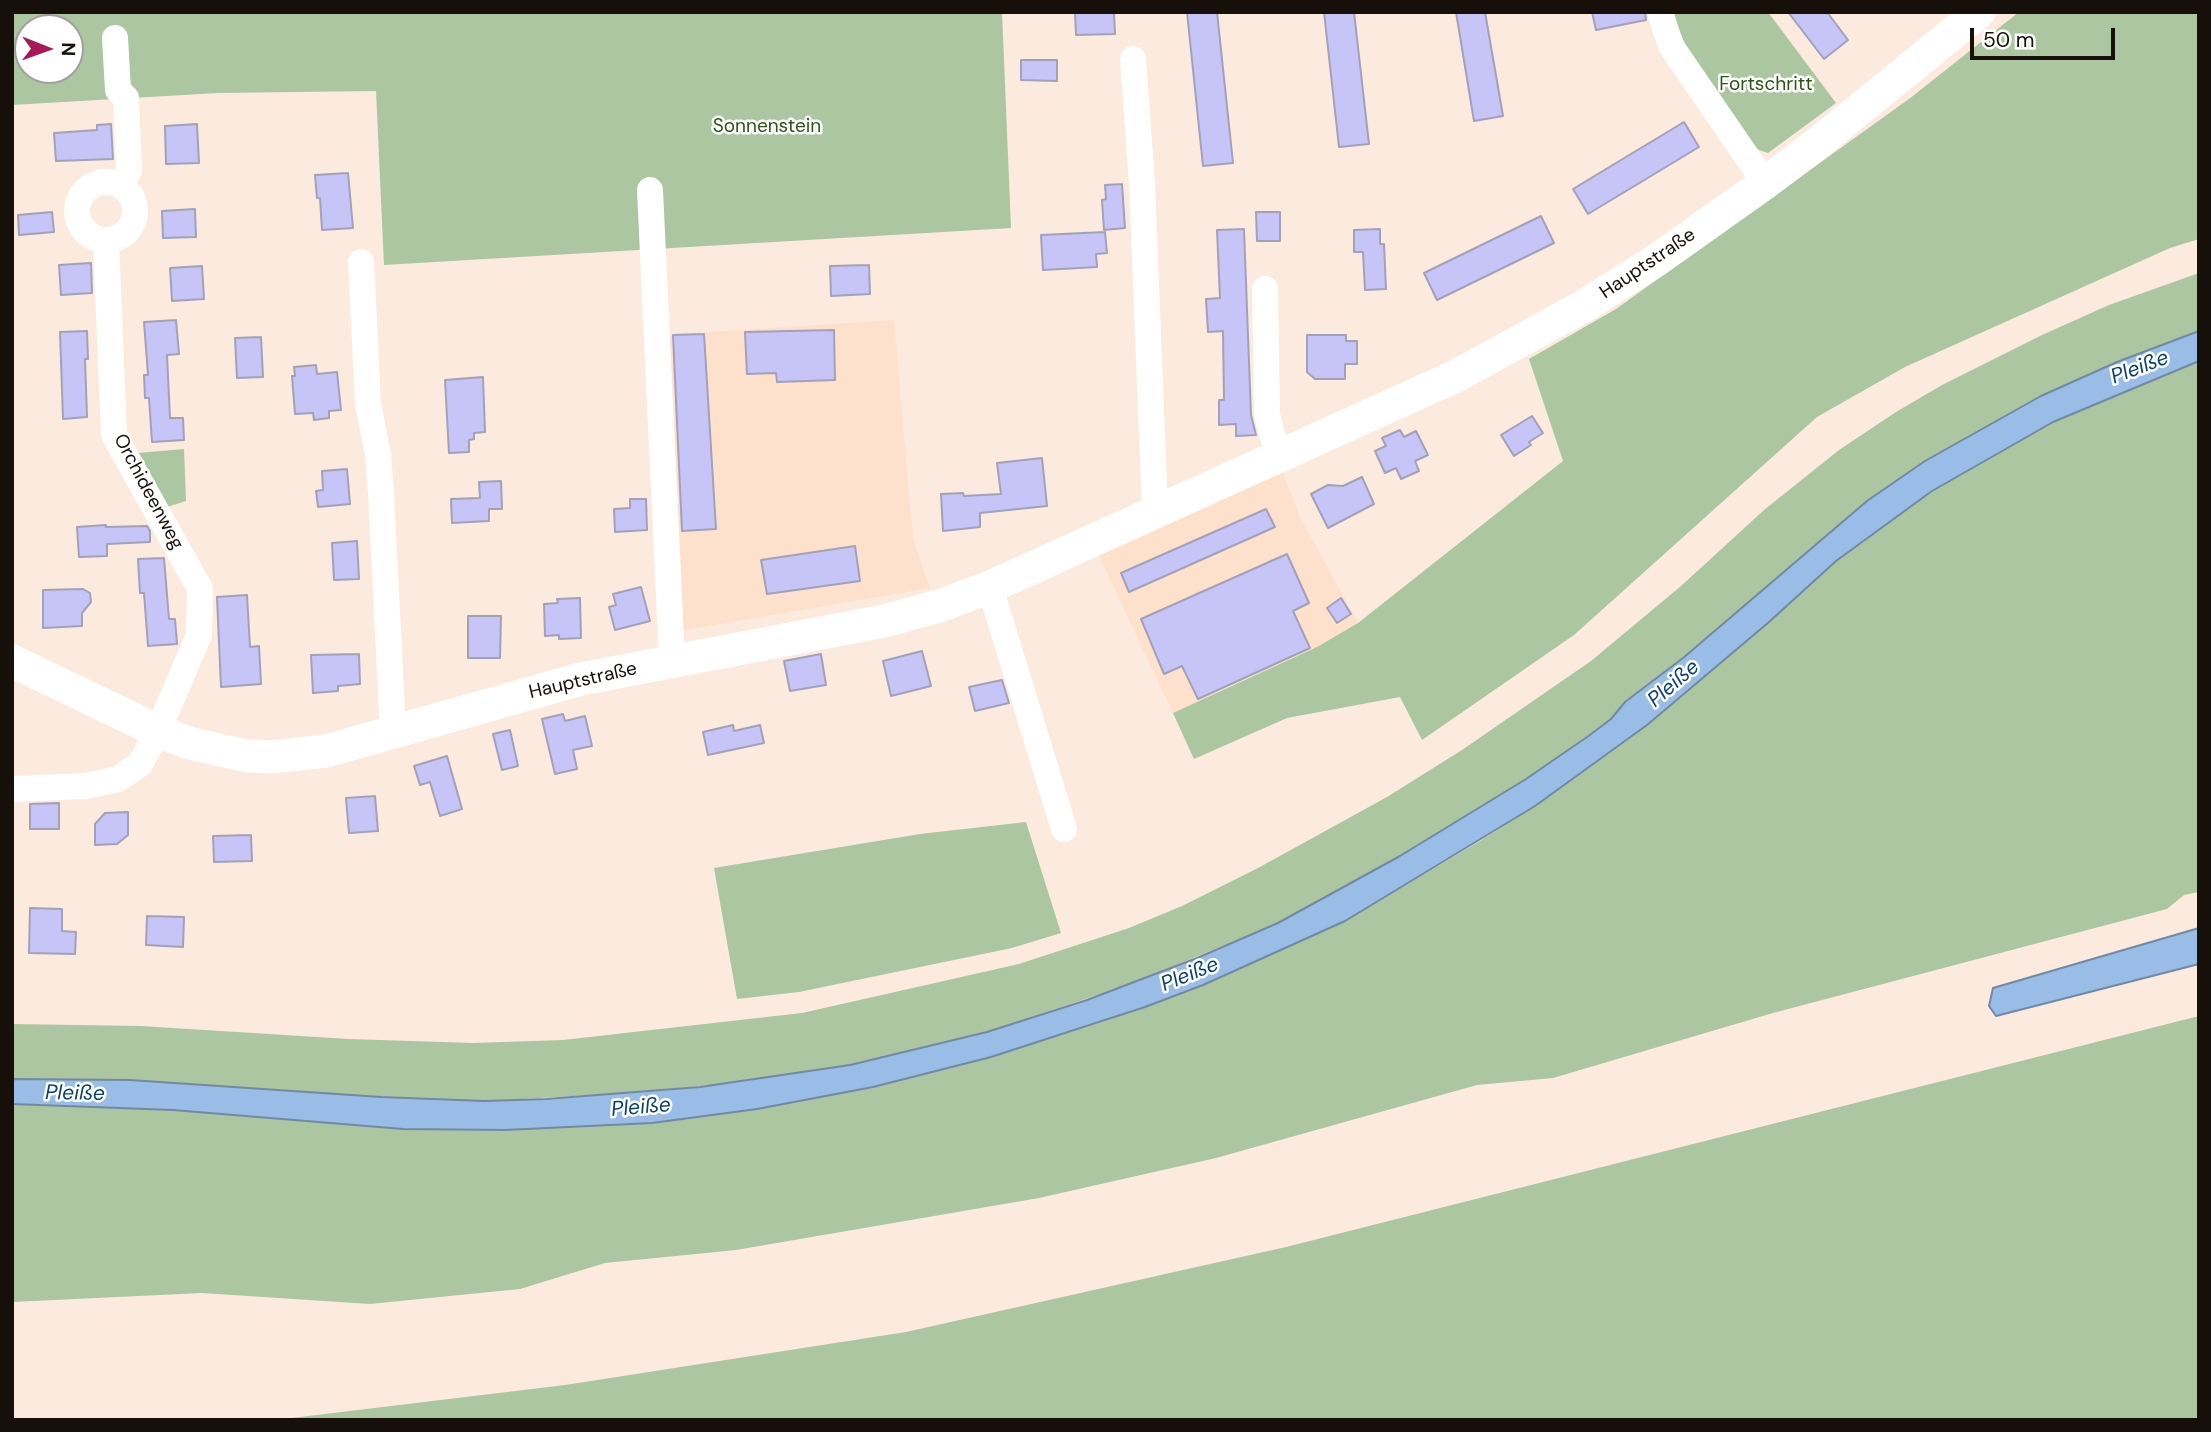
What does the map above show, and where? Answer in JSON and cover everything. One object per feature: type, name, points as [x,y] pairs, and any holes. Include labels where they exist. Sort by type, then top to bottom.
[{"type":"main road","name":"Hauptstraße","points":[[12,661],[158,731],[189,743],[271,757],[326,751],[581,679],[884,621],[942,605],[990,587],[1456,376],[1584,306],[1658,259],[1765,184],[1979,12]]},
{"type":"street","points":[[1660,12],[1671,46],[1765,184]]},
{"type":"street","points":[[115,38],[118,90],[126,98],[127,110],[129,170],[121,186]]},
{"type":"street","points":[[1133,59],[1143,198],[1155,512]]},
{"type":"street","points":[[102,182],[121,186],[133,200],[134,219],[124,234],[106,240],[88,234],[81,227],[77,208],[85,191],[102,182]]},
{"type":"street","points":[[650,190],[673,660]]},
{"type":"street","name":"Orchideenweg","points":[[12,789],[86,786],[118,779],[139,764],[158,731],[199,635],[200,589],[114,435],[106,240]]},
{"type":"street","points":[[361,262],[368,404],[378,455],[381,492],[393,732]]},
{"type":"street","points":[[1265,289],[1267,415],[1278,456]]},
{"type":"street","points":[[990,587],[1064,829]]},
{"type":"shaded area","points":[[894,320],[913,538],[930,588],[680,631],[663,335]]},
{"type":"shaded area","points":[[1283,472],[1299,515],[1358,623],[1317,647],[1173,713],[1098,554]]},
{"type":"green space","name":"Sonnenstein","points":[[12,12],[1002,12],[1011,228],[384,265],[376,91],[218,93],[12,105]]},
{"type":"green space","name":"Fortschritt","points":[[1671,12],[1768,12],[1836,103],[1768,153],[1754,148],[1690,55]]},
{"type":"green space","points":[[2019,12],[2199,12],[2199,239],[2170,248],[1905,367],[1817,417],[1574,635],[1422,740],[1400,697],[1287,718],[1194,759],[1173,713],[1317,647],[1358,623],[1563,461],[1529,359],[1616,309],[1909,99]]},
{"type":"green space","points":[[2199,273],[2199,331],[2117,362],[2041,396],[1925,461],[1867,501],[1683,658],[1625,702],[1611,719],[1526,779],[1400,856],[1278,923],[1130,984],[987,1032],[850,1065],[752,1081],[628,1093],[486,1101],[381,1097],[130,1080],[12,1079],[12,1024],[141,1026],[349,1039],[473,1043],[563,1040],[802,1013],[1019,964],[1129,928],[1182,906],[1258,868],[1387,797],[1462,750],[1591,661],[1681,586],[1764,510],[1839,450],[1896,412],[1942,385],[2042,335],[2109,305]]},
{"type":"green space","points":[[2199,361],[2199,892],[2184,895],[2167,909],[1773,1013],[1553,1078],[1477,1085],[1216,1158],[1039,1198],[736,1250],[605,1263],[520,1289],[370,1304],[202,1293],[12,1302],[12,1104],[173,1110],[405,1129],[505,1130],[652,1123],[757,1109],[873,1087],[991,1057],[1105,1021],[1203,985],[1345,921],[1480,841],[1535,806],[1646,725],[1769,622],[1836,561],[1932,491],[2054,422]]},
{"type":"green space","points":[[184,449],[186,501],[167,507],[137,453]]},
{"type":"green space","points":[[1026,822],[1061,933],[1012,948],[799,992],[737,999],[714,868],[920,834]]},
{"type":"green space","points":[[2199,1016],[2199,1420],[275,1420],[565,1385],[906,1332],[1286,1247]]},
{"type":"water","name":"Pleiße","points":[[2199,331],[2199,361],[2053,422],[1932,491],[1836,561],[1769,622],[1647,725],[1535,806],[1345,921],[1203,985],[1145,1007],[991,1057],[873,1087],[757,1109],[652,1123],[505,1130],[403,1129],[173,1110],[12,1104],[12,1079],[130,1080],[381,1097],[484,1101],[700,1087],[850,1065],[987,1032],[1087,1000],[1197,958],[1278,923],[1400,856],[1526,779],[1611,719],[1625,702],[1683,658],[1867,501],[1925,461],[2041,396],[2117,362]]},
{"type":"water","points":[[2199,928],[2199,964],[1996,1016],[1989,1006],[1993,988]]},
{"type":"building","points":[[1075,12],[1114,12],[1115,34],[1076,35]]},
{"type":"building","points":[[1187,12],[1217,12],[1233,163],[1203,166]]},
{"type":"building","points":[[1324,12],[1354,12],[1369,144],[1339,147]]},
{"type":"building","points":[[1456,12],[1485,12],[1503,116],[1474,121]]},
{"type":"building","points":[[1592,12],[1645,12],[1646,20],[1596,30]]},
{"type":"building","points":[[1788,12],[1827,12],[1848,40],[1824,59]]},
{"type":"building","points":[[1021,60],[1057,60],[1057,81],[1021,80]]},
{"type":"building","points":[[1684,122],[1699,147],[1588,214],[1573,189]]},
{"type":"building","points":[[111,124],[113,159],[56,161],[54,133],[97,130],[97,125]]},
{"type":"building","points":[[197,124],[199,163],[166,164],[165,126]]},
{"type":"building","points":[[348,173],[353,228],[322,230],[315,175]]},
{"type":"building","points":[[1122,184],[1125,228],[1104,230],[1102,200],[1106,199],[1105,185]]},
{"type":"building","points":[[195,209],[196,237],[163,238],[162,211]]},
{"type":"building","points":[[52,212],[54,232],[19,235],[18,215]]},
{"type":"building","points":[[1256,212],[1280,212],[1280,241],[1257,241]]},
{"type":"building","points":[[1541,216],[1554,243],[1437,300],[1424,273]]},
{"type":"building","points":[[1244,229],[1251,415],[1256,435],[1236,436],[1236,424],[1219,425],[1219,400],[1224,400],[1223,331],[1208,332],[1206,299],[1220,298],[1217,230]]},
{"type":"building","points":[[1380,229],[1380,244],[1384,244],[1386,289],[1365,290],[1363,252],[1354,252],[1354,230]]},
{"type":"building","points":[[1105,232],[1107,253],[1096,254],[1097,267],[1043,270],[1041,235]]},
{"type":"building","points":[[91,263],[92,293],[61,295],[59,265]]},
{"type":"building","points":[[869,265],[870,294],[831,296],[830,266]]},
{"type":"building","points":[[202,266],[204,299],[172,301],[170,268]]},
{"type":"building","points":[[176,320],[179,354],[167,355],[170,418],[183,418],[184,440],[152,442],[149,398],[145,398],[144,375],[148,375],[144,322]]},
{"type":"building","points":[[834,330],[835,380],[777,382],[776,373],[747,374],[745,332]]},
{"type":"building","points":[[87,331],[87,417],[63,419],[60,332]]},
{"type":"building","points":[[704,334],[716,529],[682,531],[673,335]]},
{"type":"building","points":[[1307,335],[1346,335],[1346,341],[1357,341],[1357,364],[1345,364],[1345,379],[1315,379],[1307,372]]},
{"type":"building","points":[[261,337],[263,377],[237,378],[235,338]]},
{"type":"building","points":[[316,365],[317,374],[337,372],[341,410],[329,411],[329,418],[314,420],[313,413],[295,414],[292,376],[295,376],[294,367]]},
{"type":"building","points":[[483,377],[485,432],[474,433],[474,439],[469,440],[469,452],[449,453],[445,380]]},
{"type":"building","points":[[1532,416],[1543,433],[1514,456],[1501,435]]},
{"type":"building","points":[[1400,430],[1404,437],[1416,431],[1428,455],[1415,461],[1419,471],[1401,479],[1396,468],[1385,473],[1375,451],[1386,446],[1382,438]]},
{"type":"building","points":[[1042,458],[1047,506],[980,513],[980,527],[943,531],[941,494],[1001,494],[997,463]]},
{"type":"building","points":[[347,469],[350,504],[318,507],[316,491],[323,490],[322,471]]},
{"type":"building","points":[[1362,477],[1374,504],[1328,528],[1311,494],[1328,485],[1343,486]]},
{"type":"building","points":[[501,481],[502,509],[489,509],[489,521],[452,523],[451,499],[480,498],[479,482]]},
{"type":"building","points":[[630,499],[646,499],[647,530],[615,532],[614,509],[630,508]]},
{"type":"building","points":[[1266,509],[1275,527],[1129,592],[1121,573]]},
{"type":"building","points":[[147,526],[150,542],[107,544],[107,556],[79,557],[77,527]]},
{"type":"building","points":[[357,541],[359,579],[334,580],[332,543]]},
{"type":"building","points":[[855,546],[860,581],[767,594],[761,560]]},
{"type":"building","points":[[1287,554],[1309,603],[1293,611],[1310,648],[1198,699],[1182,666],[1164,674],[1141,619]]},
{"type":"building","points":[[164,558],[169,619],[175,619],[177,644],[148,646],[138,559]]},
{"type":"building","points":[[641,587],[650,621],[615,630],[609,607],[616,605],[613,594]]},
{"type":"building","points":[[83,589],[90,593],[91,602],[82,613],[82,626],[43,628],[43,590]]},
{"type":"building","points":[[247,595],[250,647],[259,646],[261,684],[221,687],[217,597]]},
{"type":"building","points":[[580,598],[581,638],[559,639],[559,635],[545,636],[544,604],[558,603],[557,599]]},
{"type":"building","points":[[1341,598],[1351,614],[1337,623],[1327,608]]},
{"type":"building","points":[[468,616],[501,616],[500,658],[468,658]]},
{"type":"building","points":[[922,651],[931,686],[891,696],[883,661]]},
{"type":"building","points":[[359,654],[360,684],[338,686],[338,691],[313,693],[311,655]]},
{"type":"building","points":[[821,654],[826,685],[790,691],[784,661]]},
{"type":"building","points":[[1002,680],[1009,703],[975,711],[969,687]]},
{"type":"building","points":[[563,714],[565,721],[585,716],[592,746],[573,750],[577,769],[555,774],[542,719]]},
{"type":"building","points":[[733,725],[734,731],[760,725],[764,743],[708,755],[703,732]]},
{"type":"building","points":[[510,730],[518,766],[502,770],[493,734]]},
{"type":"building","points":[[447,756],[462,809],[440,816],[430,782],[420,785],[414,766]]},
{"type":"building","points":[[375,796],[378,831],[349,833],[346,798]]},
{"type":"building","points":[[59,803],[59,829],[30,829],[30,804]]},
{"type":"building","points":[[128,812],[128,835],[117,844],[95,845],[95,824],[105,813]]},
{"type":"building","points":[[251,835],[252,861],[214,862],[213,836]]},
{"type":"building","points":[[30,908],[62,909],[62,931],[76,932],[75,954],[29,953]]},
{"type":"building","points":[[147,916],[184,917],[183,947],[146,945]]}]
